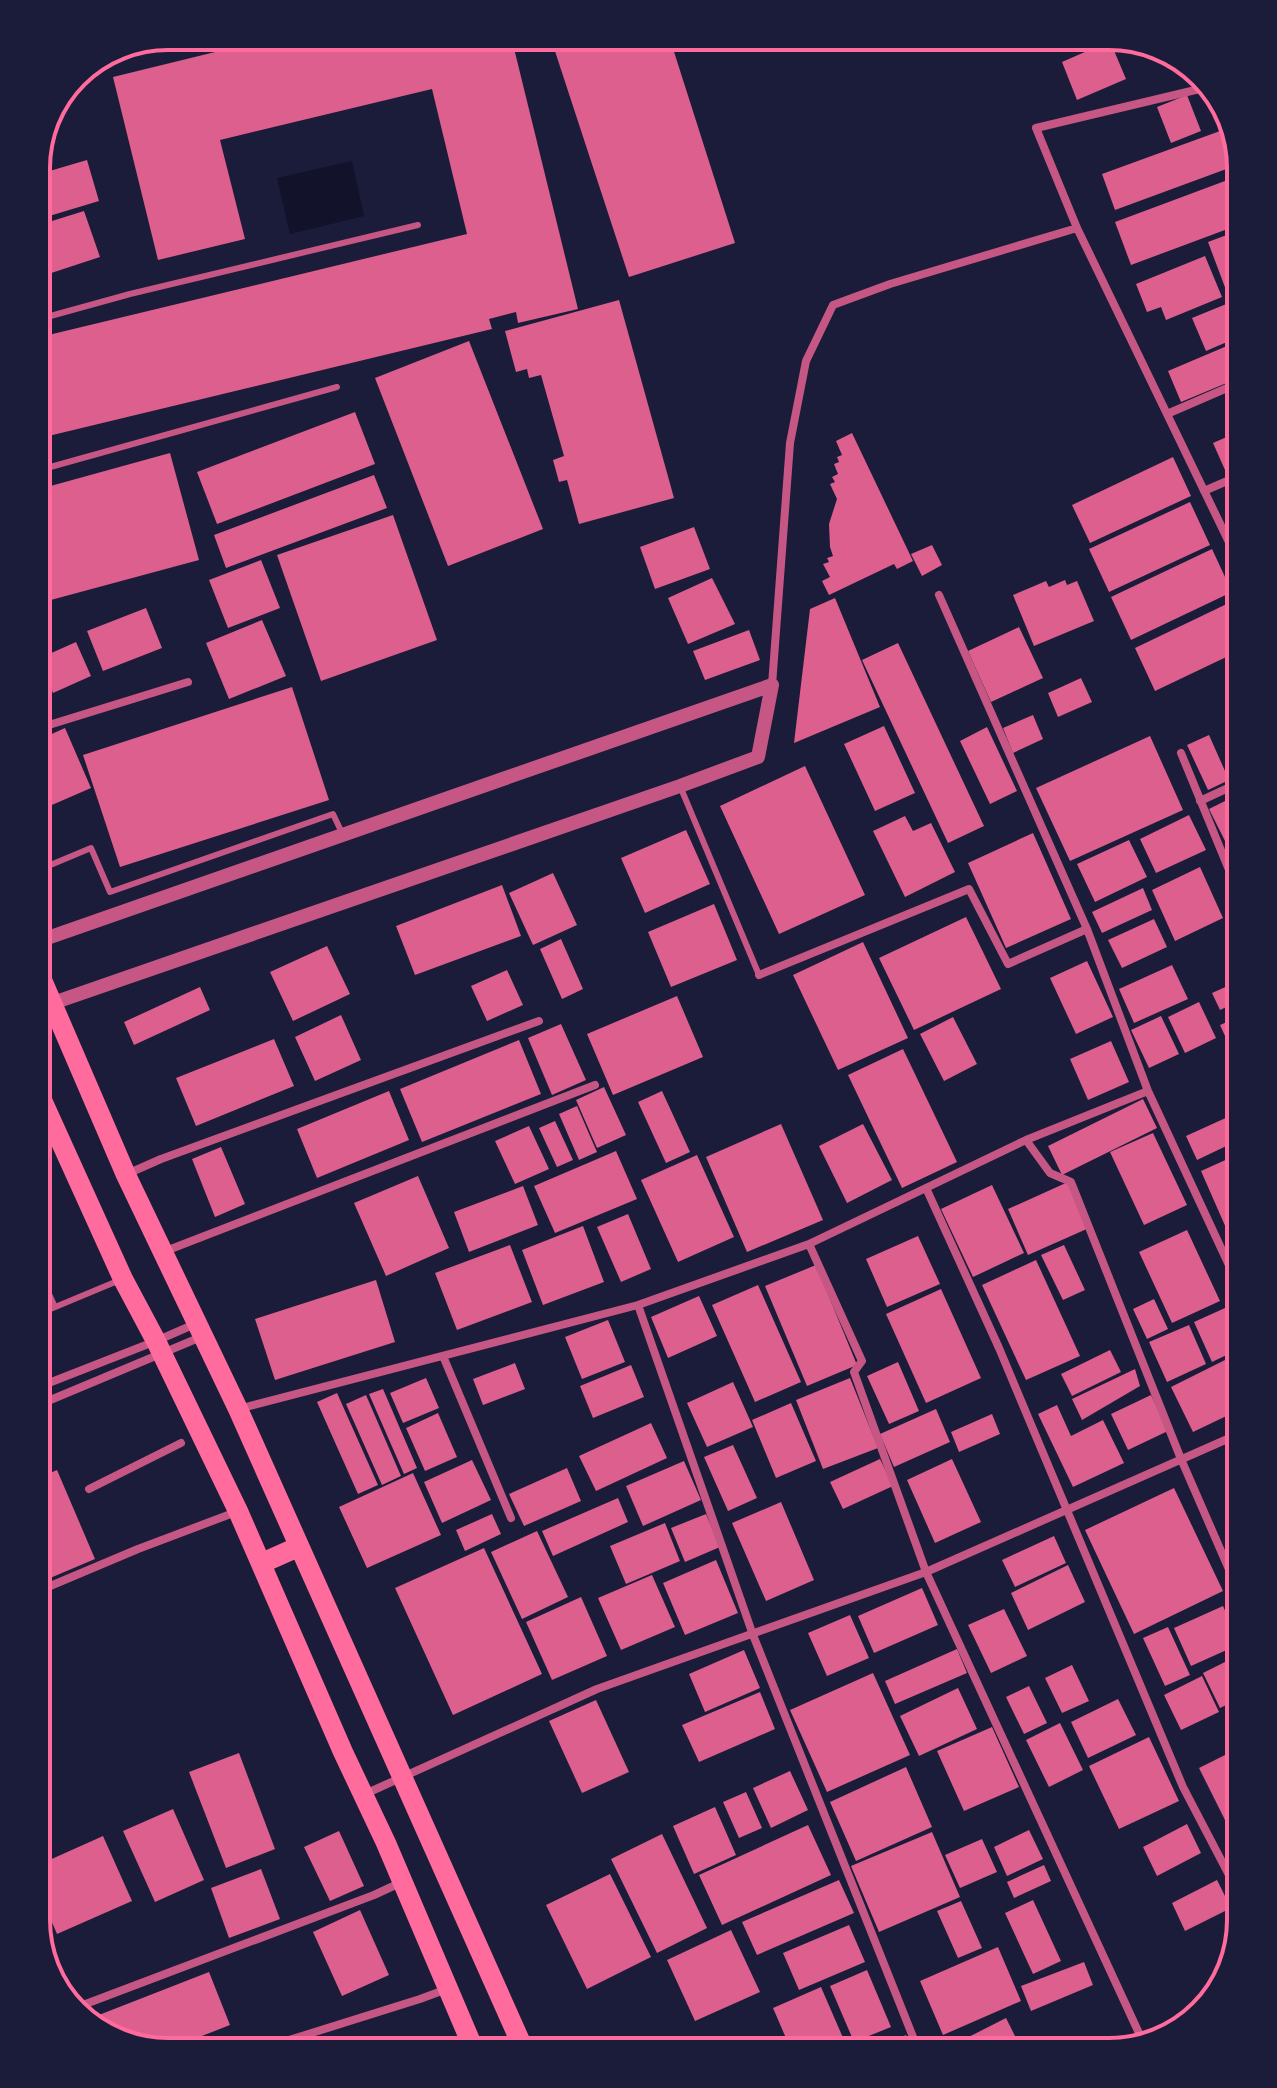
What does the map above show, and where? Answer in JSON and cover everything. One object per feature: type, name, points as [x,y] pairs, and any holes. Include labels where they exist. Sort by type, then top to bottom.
[{"type":"main road","points":[[50,996],[126,1175],[238,1409],[519,2038]]},
{"type":"main road","points":[[50,1118],[123,1279],[262,1563],[469,2038]]},
{"type":"main road","points":[[262,1563],[298,1547]]},
{"type":"street","points":[[1198,90],[1036,128],[1077,228],[1227,538]]},
{"type":"street","points":[[53,1003],[758,757],[772,685],[790,443],[806,361],[833,305],[890,284],[1077,228]]},
{"type":"street","points":[[1167,414],[1227,388]]},
{"type":"street","points":[[1204,491],[1227,481]]},
{"type":"street","points":[[939,595],[1087,929],[1148,1091],[1227,1261]]},
{"type":"street","points":[[50,725],[188,682]]},
{"type":"street","points":[[50,937],[772,685]]},
{"type":"street","points":[[1181,753],[1227,866]]},
{"type":"street","points":[[1200,801],[1227,788]]},
{"type":"street","points":[[759,975],[969,889],[1008,964],[1087,929]]},
{"type":"street","points":[[126,1175],[539,1021]]},
{"type":"street","points":[[162,1253],[595,1085]]},
{"type":"street","points":[[238,1409],[638,1305],[809,1244],[1026,1140],[1148,1091]]},
{"type":"street","points":[[1026,1140],[1050,1173],[1071,1182],[1181,1459],[1227,1565]]},
{"type":"street","points":[[926,1188],[999,1348],[1183,1787],[1227,1871]]},
{"type":"street","points":[[809,1244],[862,1361],[854,1372],[926,1572],[1139,2034]]},
{"type":"street","points":[[638,1305],[753,1635],[913,2038]]},
{"type":"street","points":[[50,1399],[201,1329]]},
{"type":"street","points":[[50,1383],[159,1348],[201,1329]]},
{"type":"street","points":[[443,1356],[511,1518]]},
{"type":"street","points":[[364,1795],[597,1689],[926,1572],[1227,1439]]},
{"type":"street","points":[[89,1489],[181,1443]]},
{"type":"street","points":[[50,1586],[238,1511]]},
{"type":"street","points":[[85,2004],[403,1882]]},
{"type":"street","points":[[296,2038],[447,1989]]},
{"type":"lane","points":[[50,316],[418,225]]},
{"type":"lane","points":[[50,467],[337,387]]},
{"type":"lane","points":[[680,786],[759,975]]},
{"type":"lane","points":[[50,865],[91,848],[110,892],[333,814],[343,835]]},
{"type":"lane","points":[[50,1309],[123,1279]]},
{"type":"lane","points":[[50,1296],[55,1307]]},
{"type":"lane","points":[[181,1443],[200,1433]]},
{"type":"shaded area","points":[[352,161],[364,216],[290,234],[277,178]]},
{"type":"building","points":[[224,50],[514,50],[578,309],[518,323],[516,312],[489,319],[492,329],[50,436],[50,335],[467,234],[432,89],[220,140],[245,239],[158,260],[113,77]]},
{"type":"building","points":[[555,50],[673,50],[735,243],[629,277]]},
{"type":"building","points":[[1089,50],[1114,50],[1126,79],[1077,100],[1062,62]]},
{"type":"building","points":[[1187,95],[1201,131],[1171,143],[1157,107]]},
{"type":"building","points":[[1221,131],[1223,137],[1227,169],[1115,210],[1102,174]]},
{"type":"building","points":[[87,160],[99,201],[50,216],[50,171]]},
{"type":"building","points":[[1227,180],[1227,229],[1131,265],[1115,222]]},
{"type":"building","points":[[84,211],[100,257],[50,273],[50,222]]},
{"type":"building","points":[[1227,235],[1227,293],[1208,242]]},
{"type":"building","points":[[1205,256],[1222,297],[1166,320],[1161,307],[1147,312],[1136,284]]},
{"type":"building","points":[[619,300],[674,498],[579,524],[567,480],[559,482],[553,460],[564,456],[541,375],[529,378],[527,369],[516,372],[505,331]]},
{"type":"building","points":[[1227,304],[1227,342],[1206,351],[1192,318]]},
{"type":"building","points":[[469,341],[543,529],[448,566],[375,378]]},
{"type":"building","points":[[1227,346],[1227,383],[1181,402],[1168,371]]},
{"type":"building","points":[[355,412],[375,464],[217,524],[197,472]]},
{"type":"building","points":[[852,433],[913,561],[897,569],[894,564],[829,595],[822,581],[830,577],[823,564],[833,556],[829,524],[837,499],[830,484],[835,482],[832,477],[838,474],[834,464],[839,462],[837,457],[842,455],[836,441]]},
{"type":"building","points":[[1227,437],[1227,469],[1225,470],[1213,443]]},
{"type":"building","points":[[170,453],[199,560],[50,600],[50,486]]},
{"type":"building","points":[[1173,457],[1191,496],[1090,543],[1072,505]]},
{"type":"building","points":[[374,475],[387,508],[226,568],[214,535]]},
{"type":"building","points":[[1190,502],[1210,545],[1109,592],[1089,549]]},
{"type":"building","points":[[393,515],[437,640],[321,681],[277,555]]},
{"type":"building","points":[[694,527],[710,569],[655,589],[640,547]]},
{"type":"building","points":[[932,545],[942,565],[922,576],[911,554]]},
{"type":"building","points":[[1212,549],[1227,581],[1227,594],[1131,640],[1111,597]]},
{"type":"building","points":[[261,560],[280,608],[228,628],[209,580]]},
{"type":"building","points":[[712,578],[735,624],[688,644],[668,598]]},
{"type":"building","points":[[1065,580],[1067,585],[1077,581],[1094,621],[1034,646],[1013,595],[1046,581],[1049,587]]},
{"type":"building","points":[[835,598],[880,707],[794,743],[810,609]]},
{"type":"building","points":[[1227,604],[1227,657],[1155,691],[1135,648]]},
{"type":"building","points":[[146,608],[162,648],[103,671],[87,631]]},
{"type":"building","points":[[262,620],[286,676],[229,699],[206,643]]},
{"type":"building","points":[[1019,627],[1043,678],[991,702],[968,651]]},
{"type":"building","points":[[749,630],[760,660],[705,680],[693,651]]},
{"type":"building","points":[[76,642],[91,676],[53,693],[50,686],[50,654]]},
{"type":"building","points":[[898,643],[984,826],[948,843],[862,660]]},
{"type":"building","points":[[1081,678],[1092,702],[1058,717],[1048,693]]},
{"type":"building","points":[[292,687],[329,800],[120,867],[83,755]]},
{"type":"building","points":[[1033,715],[1043,739],[1013,753],[1003,728]]},
{"type":"building","points":[[884,726],[915,793],[875,811],[844,744]]},
{"type":"building","points":[[987,727],[1017,791],[990,804],[960,741]]},
{"type":"building","points":[[65,728],[91,788],[50,806],[50,735]]},
{"type":"building","points":[[1209,735],[1227,781],[1208,790],[1187,745]]},
{"type":"building","points":[[1150,736],[1183,810],[1070,861],[1036,788]]},
{"type":"building","points":[[805,766],[865,895],[779,934],[720,806]]},
{"type":"building","points":[[1227,800],[1227,843],[1226,843],[1209,809]]},
{"type":"building","points":[[1189,815],[1206,850],[1156,873],[1140,839]]},
{"type":"building","points":[[905,816],[913,831],[931,823],[955,872],[905,897],[873,831]]},
{"type":"building","points":[[686,830],[710,884],[645,913],[621,858]]},
{"type":"building","points":[[1033,833],[1071,919],[1006,948],[968,863]]},
{"type":"building","points":[[1129,840],[1147,877],[1095,902],[1077,864]]},
{"type":"building","points":[[1200,867],[1223,918],[1175,941],[1152,890]]},
{"type":"building","points":[[553,873],[577,925],[533,945],[509,893]]},
{"type":"building","points":[[502,885],[521,936],[415,975],[396,926]]},
{"type":"building","points":[[1143,888],[1152,910],[1102,933],[1092,912]]},
{"type":"building","points":[[714,904],[737,960],[671,987],[648,932]]},
{"type":"building","points":[[966,917],[1001,989],[914,1030],[879,958]]},
{"type":"building","points":[[1154,919],[1167,947],[1122,968],[1108,940]]},
{"type":"building","points":[[561,939],[583,989],[562,999],[540,949]]},
{"type":"building","points":[[863,942],[908,1038],[838,1070],[793,975]]},
{"type":"building","points":[[327,946],[350,994],[293,1021],[270,972]]},
{"type":"building","points":[[1087,961],[1113,1017],[1076,1034],[1050,978]]},
{"type":"building","points":[[1172,965],[1188,999],[1134,1023],[1119,989]]},
{"type":"building","points":[[507,970],[523,1005],[487,1021],[471,986]]},
{"type":"building","points":[[1227,986],[1227,1007],[1220,1010],[1212,993]]},
{"type":"building","points":[[200,987],[210,1010],[134,1045],[124,1022]]},
{"type":"building","points":[[677,996],[703,1057],[613,1095],[587,1034]]},
{"type":"building","points":[[1199,1002],[1216,1038],[1185,1053],[1168,1017]]},
{"type":"building","points":[[341,1015],[361,1060],[315,1081],[295,1037]]},
{"type":"building","points":[[1161,1016],[1179,1054],[1149,1068],[1131,1030]]},
{"type":"building","points":[[953,1017],[977,1064],[944,1081],[920,1034]]},
{"type":"building","points":[[1227,1022],[1227,1040],[1220,1025]]},
{"type":"building","points":[[561,1024],[586,1080],[552,1095],[528,1038]]},
{"type":"building","points":[[274,1039],[294,1086],[196,1126],[176,1078]]},
{"type":"building","points":[[519,1040],[541,1094],[422,1142],[400,1089]]},
{"type":"building","points":[[1111,1041],[1129,1082],[1088,1100],[1070,1059]]},
{"type":"building","points":[[903,1049],[957,1162],[902,1188],[848,1075]]},
{"type":"building","points":[[604,1087],[626,1135],[597,1148],[576,1100]]},
{"type":"building","points":[[389,1091],[409,1140],[317,1178],[297,1129]]},
{"type":"building","points":[[662,1091],[690,1152],[666,1163],[638,1102]]},
{"type":"building","points":[[1143,1099],[1157,1128],[1062,1175],[1048,1146]]},
{"type":"building","points":[[577,1106],[597,1152],[579,1160],[559,1114]]},
{"type":"building","points":[[1227,1117],[1227,1146],[1197,1160],[1186,1136]]},
{"type":"building","points":[[555,1121],[573,1160],[557,1167],[539,1128]]},
{"type":"building","points":[[781,1124],[823,1220],[747,1252],[706,1157]]},
{"type":"building","points":[[863,1124],[892,1180],[847,1203],[819,1146]]},
{"type":"building","points":[[529,1126],[549,1169],[515,1184],[495,1141]]},
{"type":"building","points":[[1153,1133],[1187,1205],[1144,1225],[1110,1152]]},
{"type":"building","points":[[221,1147],[245,1204],[215,1217],[192,1159]]},
{"type":"building","points":[[616,1151],[637,1199],[555,1233],[534,1186]]},
{"type":"building","points":[[697,1155],[734,1237],[678,1262],[641,1180]]},
{"type":"building","points":[[1227,1159],[1227,1230],[1201,1171]]},
{"type":"building","points":[[418,1176],[449,1248],[386,1276],[354,1203]]},
{"type":"building","points":[[1068,1182],[1089,1228],[1028,1255],[1008,1209]]},
{"type":"building","points":[[992,1185],[1024,1253],[973,1277],[941,1209]]},
{"type":"building","points":[[523,1186],[538,1225],[469,1252],[454,1212]]},
{"type":"building","points":[[628,1214],[651,1269],[621,1282],[597,1227]]},
{"type":"building","points":[[583,1226],[604,1282],[543,1305],[522,1250]]},
{"type":"building","points":[[1187,1230],[1220,1301],[1172,1323],[1139,1252]]},
{"type":"building","points":[[918,1236],[940,1284],[887,1307],[866,1259]]},
{"type":"building","points":[[510,1245],[532,1302],[457,1330],[435,1273]]},
{"type":"building","points":[[1064,1245],[1085,1290],[1063,1300],[1041,1255]]},
{"type":"building","points":[[1036,1260],[1080,1356],[1026,1380],[982,1285]]},
{"type":"building","points":[[816,1265],[857,1365],[807,1386],[765,1286]]},
{"type":"building","points":[[376,1280],[395,1342],[275,1380],[255,1319]]},
{"type":"building","points":[[758,1285],[801,1382],[755,1402],[712,1305]]},
{"type":"building","points":[[941,1289],[981,1378],[926,1403],[886,1314]]},
{"type":"building","points":[[699,1296],[717,1336],[668,1358],[651,1317]]},
{"type":"building","points":[[1154,1299],[1168,1329],[1147,1339],[1133,1309]]},
{"type":"building","points":[[1225,1308],[1227,1355],[1212,1362],[1194,1322]]},
{"type":"building","points":[[608,1320],[625,1362],[582,1379],[565,1337]]},
{"type":"building","points":[[1189,1325],[1206,1364],[1167,1382],[1149,1342]]},
{"type":"building","points":[[1110,1350],[1121,1372],[1072,1396],[1061,1374]]},
{"type":"building","points":[[1227,1359],[1227,1416],[1193,1432],[1171,1387]]},
{"type":"building","points":[[898,1362],[919,1411],[889,1424],[867,1376]]},
{"type":"building","points":[[515,1363],[525,1389],[483,1405],[473,1379]]},
{"type":"building","points":[[631,1365],[644,1397],[593,1418],[580,1386]]},
{"type":"building","points":[[1135,1369],[1140,1386],[1082,1420],[1072,1399]]},
{"type":"building","points":[[426,1378],[439,1408],[403,1423],[390,1393]]},
{"type":"building","points":[[850,1378],[878,1448],[823,1469],[796,1400]]},
{"type":"building","points":[[733,1382],[753,1427],[707,1447],[687,1403]]},
{"type":"building","points":[[383,1389],[417,1468],[404,1474],[369,1394]]},
{"type":"building","points":[[337,1393],[378,1485],[358,1494],[317,1402]]},
{"type":"building","points":[[366,1395],[401,1476],[382,1485],[346,1404]]},
{"type":"building","points":[[1151,1395],[1168,1431],[1128,1450],[1111,1414]]},
{"type":"building","points":[[791,1403],[816,1461],[776,1478],[752,1420]]},
{"type":"building","points":[[1057,1405],[1071,1436],[1103,1420],[1124,1463],[1073,1487],[1038,1414]]},
{"type":"building","points":[[936,1409],[950,1442],[894,1467],[880,1434]]},
{"type":"building","points":[[438,1413],[457,1457],[425,1471],[406,1428]]},
{"type":"building","points":[[992,1414],[1000,1434],[959,1452],[951,1432]]},
{"type":"building","points":[[651,1423],[667,1458],[596,1491],[579,1456]]},
{"type":"building","points":[[733,1445],[757,1498],[728,1511],[704,1457]]},
{"type":"building","points":[[880,1459],[893,1486],[843,1509],[830,1482]]},
{"type":"building","points":[[952,1459],[981,1522],[935,1543],[907,1480]]},
{"type":"building","points":[[472,1460],[491,1500],[442,1523],[424,1482]]},
{"type":"building","points":[[684,1461],[701,1500],[643,1526],[626,1486]]},
{"type":"building","points":[[567,1468],[581,1501],[524,1526],[509,1494]]},
{"type":"building","points":[[57,1470],[95,1559],[50,1578],[50,1473]]},
{"type":"building","points":[[413,1473],[441,1535],[367,1568],[339,1507]]},
{"type":"building","points":[[1174,1488],[1223,1591],[1134,1634],[1085,1530]]},
{"type":"building","points":[[618,1498],[628,1522],[553,1556],[542,1531]]},
{"type":"building","points":[[781,1502],[814,1580],[766,1601],[732,1523]]},
{"type":"building","points":[[492,1514],[501,1534],[465,1551],[456,1530]]},
{"type":"building","points":[[706,1514],[720,1547],[685,1562],[671,1528]]},
{"type":"building","points":[[665,1523],[680,1561],[626,1584],[610,1546]]},
{"type":"building","points":[[537,1531],[568,1597],[522,1619],[491,1552]]},
{"type":"building","points":[[1054,1536],[1066,1563],[1015,1587],[1002,1560]]},
{"type":"building","points":[[484,1548],[542,1674],[453,1715],[395,1588]]},
{"type":"building","points":[[716,1560],[738,1613],[685,1635],[663,1583]]},
{"type":"building","points":[[1068,1565],[1085,1602],[1028,1630],[1011,1593]]},
{"type":"building","points":[[652,1575],[675,1627],[621,1650],[598,1598]]},
{"type":"building","points":[[922,1588],[938,1625],[874,1653],[858,1616]]},
{"type":"building","points":[[581,1597],[607,1656],[552,1680],[526,1622]]},
{"type":"building","points":[[1223,1606],[1227,1615],[1227,1650],[1191,1666],[1174,1628]]},
{"type":"building","points":[[1004,1609],[1027,1656],[991,1673],[968,1625]]},
{"type":"building","points":[[850,1615],[869,1658],[827,1676],[808,1633]]},
{"type":"building","points":[[1168,1627],[1190,1675],[1165,1686],[1143,1638]]},
{"type":"building","points":[[957,1649],[967,1673],[895,1704],[885,1681]]},
{"type":"building","points":[[744,1650],[760,1688],[705,1712],[689,1674]]},
{"type":"building","points":[[1227,1661],[1227,1705],[1220,1708],[1203,1673]]},
{"type":"building","points":[[1072,1665],[1089,1701],[1062,1713],[1045,1678]]},
{"type":"building","points":[[873,1673],[910,1755],[827,1792],[790,1710]]},
{"type":"building","points":[[1202,1676],[1219,1712],[1181,1730],[1164,1695]]},
{"type":"building","points":[[1029,1686],[1047,1723],[1024,1734],[1006,1697]]},
{"type":"building","points":[[958,1688],[977,1729],[919,1756],[900,1716]]},
{"type":"building","points":[[760,1692],[775,1729],[699,1762],[682,1725]]},
{"type":"building","points":[[1118,1699],[1136,1735],[1088,1758],[1071,1722]]},
{"type":"building","points":[[596,1700],[629,1772],[582,1793],[549,1721]]},
{"type":"building","points":[[1060,1723],[1083,1770],[1049,1787],[1026,1740]]},
{"type":"building","points":[[992,1727],[1019,1787],[964,1811],[937,1751]]},
{"type":"building","points":[[1149,1737],[1179,1801],[1119,1829],[1089,1766]]},
{"type":"building","points":[[239,1753],[275,1849],[226,1868],[189,1772]]},
{"type":"building","points":[[1227,1754],[1227,1824],[1199,1768]]},
{"type":"building","points":[[906,1767],[932,1827],[856,1861],[830,1802]]},
{"type":"building","points":[[790,1771],[808,1810],[771,1828],[753,1788]]},
{"type":"building","points":[[746,1792],[762,1828],[739,1838],[723,1802]]},
{"type":"building","points":[[715,1807],[736,1855],[694,1874],[673,1826]]},
{"type":"building","points":[[173,1809],[204,1880],[155,1902],[123,1831]]},
{"type":"building","points":[[1187,1824],[1201,1853],[1157,1876],[1143,1847]]},
{"type":"building","points":[[808,1825],[831,1875],[722,1925],[699,1875]]},
{"type":"building","points":[[1029,1830],[1043,1859],[1007,1876],[994,1847]]},
{"type":"building","points":[[339,1831],[364,1886],[330,1901],[304,1847]]},
{"type":"building","points":[[932,1832],[960,1897],[879,1932],[851,1866]]},
{"type":"building","points":[[662,1834],[707,1928],[657,1953],[611,1859]]},
{"type":"building","points":[[103,1836],[132,1901],[57,1934],[50,1918],[50,1860]]},
{"type":"building","points":[[982,1839],[997,1872],[960,1888],[945,1855]]},
{"type":"building","points":[[1044,1865],[1051,1881],[1014,1898],[1007,1882]]},
{"type":"building","points":[[261,1869],[280,1919],[229,1938],[211,1888]]},
{"type":"building","points":[[610,1874],[651,1957],[587,1989],[546,1905]]},
{"type":"building","points":[[839,1880],[854,1913],[757,1955],[742,1922]]},
{"type":"building","points":[[1217,1880],[1227,1900],[1227,1910],[1185,1931],[1172,1903]]},
{"type":"building","points":[[1033,1900],[1061,1961],[1033,1974],[1005,1913]]},
{"type":"building","points":[[961,1901],[982,1948],[958,1958],[937,1911]]},
{"type":"building","points":[[360,1910],[389,1975],[342,1996],[313,1932]]},
{"type":"building","points":[[849,1925],[865,1962],[799,1990],[783,1953]]},
{"type":"building","points":[[731,1930],[760,1992],[695,2021],[667,1960]]},
{"type":"building","points":[[998,1947],[1021,2001],[943,2035],[920,1981]]},
{"type":"building","points":[[1084,1962],[1093,1985],[1031,2011],[1021,1986]]},
{"type":"building","points":[[867,1970],[891,2027],[864,2038],[852,2038],[830,1986]]},
{"type":"building","points":[[209,1972],[230,2025],[197,2038],[160,2038],[130,2032],[98,2015]]},
{"type":"building","points":[[821,1987],[843,2038],[786,2038],[773,2008]]},
{"type":"building","points":[[1006,2018],[1016,2038],[967,2038]]}]
